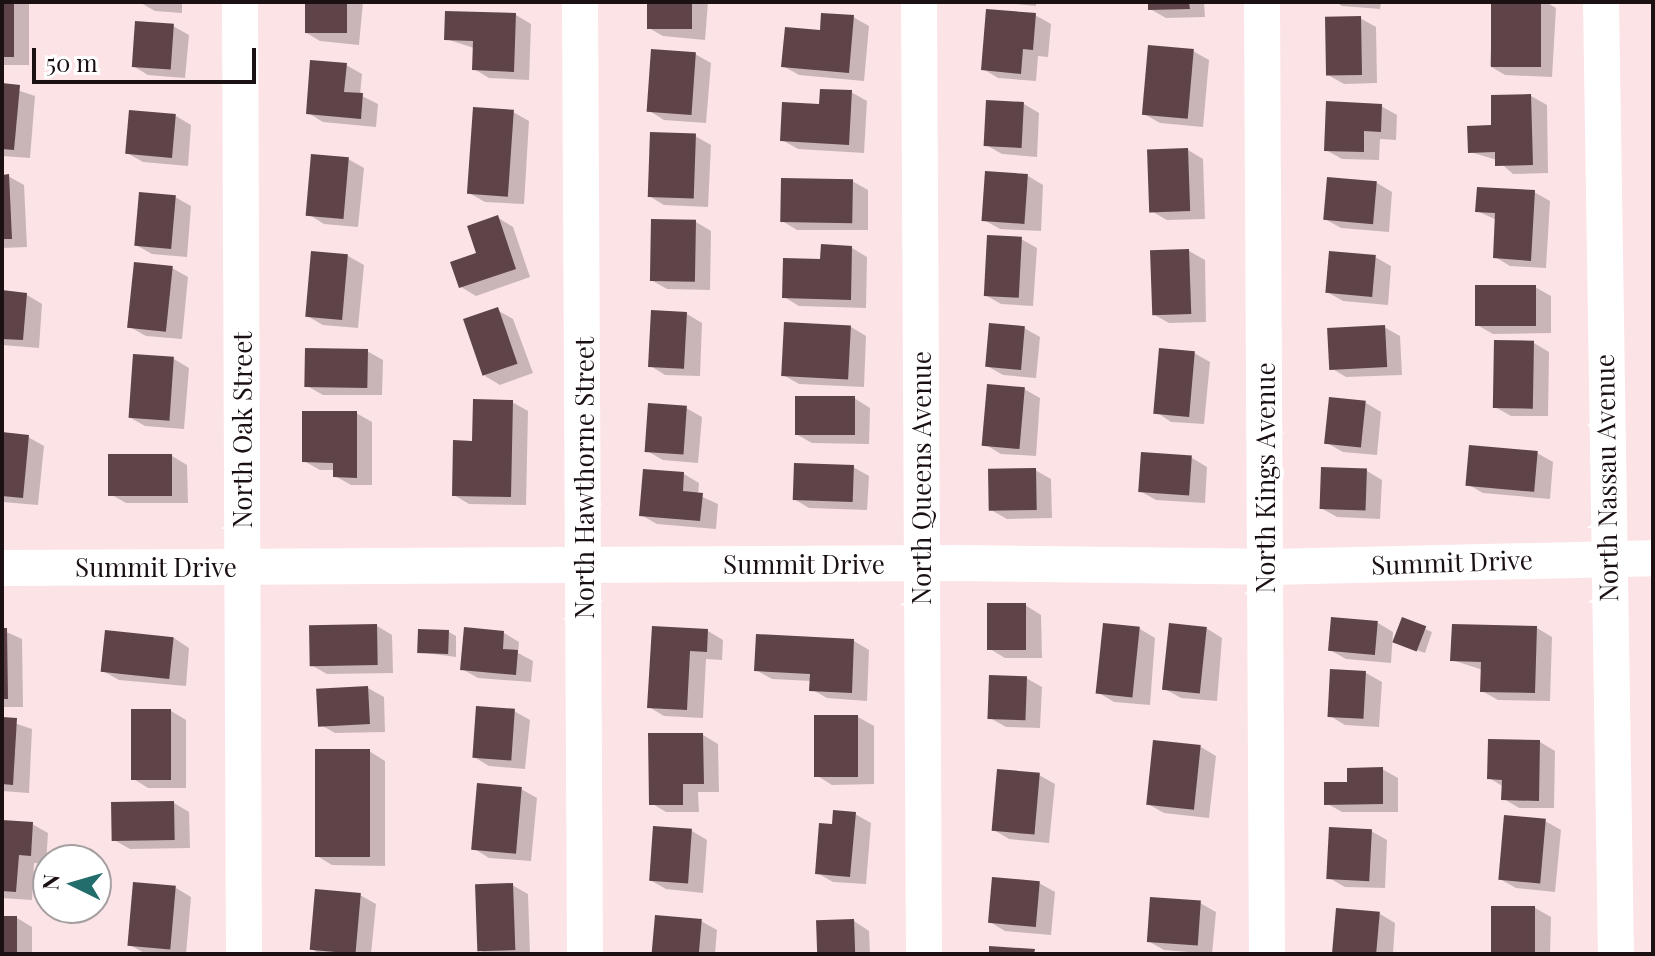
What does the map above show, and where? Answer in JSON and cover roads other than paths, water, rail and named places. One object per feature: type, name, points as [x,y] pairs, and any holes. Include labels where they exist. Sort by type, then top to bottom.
[{"type":"street","name":"North Oak Street","points":[[240,2],[244,954]]},
{"type":"street","name":"North Hawthorne Street","points":[[580,2],[585,954]]},
{"type":"street","name":"North Queens Avenue","points":[[919,2],[924,954]]},
{"type":"street","name":"North Kings Avenue","points":[[1262,2],[1267,954]]},
{"type":"street","name":"North Nassau Avenue","points":[[1601,2],[1606,558],[1616,954]]},
{"type":"street","name":"Summit Drive","points":[[2,568],[921,563],[1266,567],[1653,558]]}]
